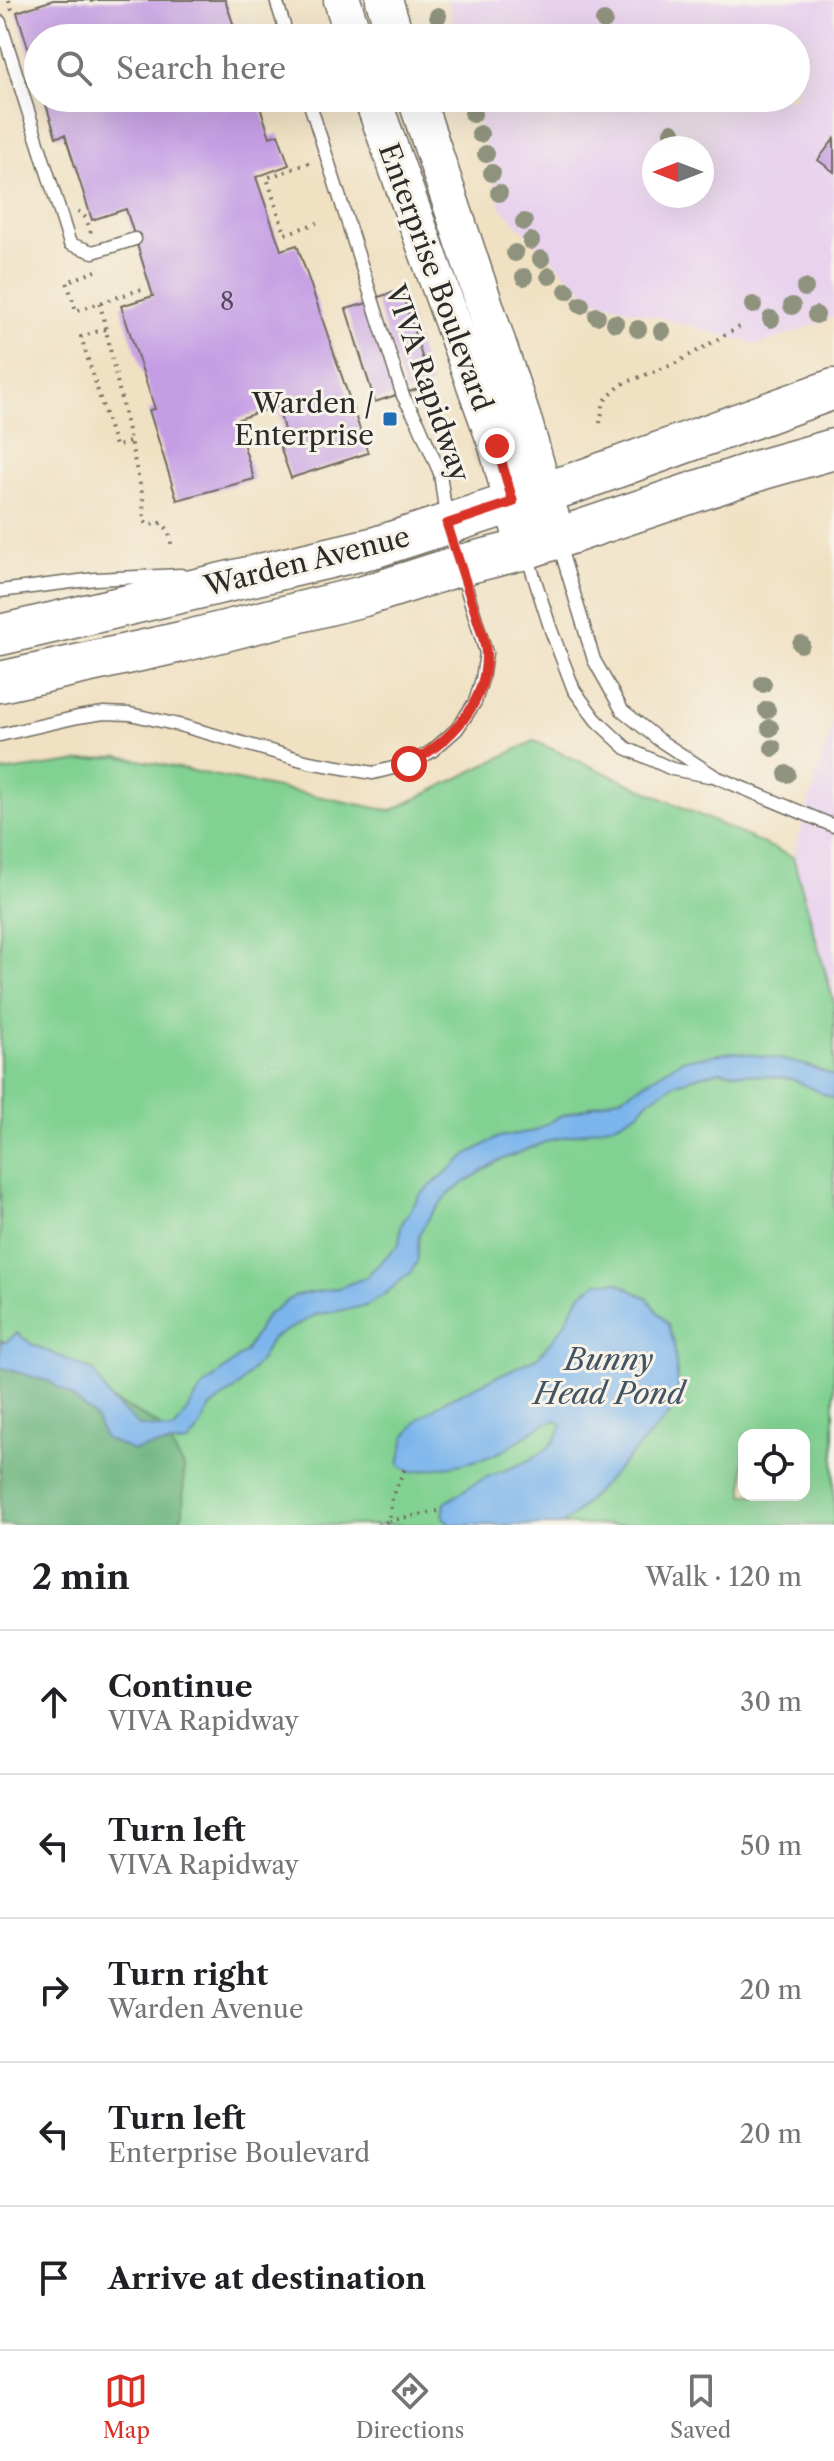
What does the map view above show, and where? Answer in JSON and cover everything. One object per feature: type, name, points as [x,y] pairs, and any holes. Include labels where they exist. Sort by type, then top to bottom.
[{"type":"main road","points":[[342,0],[350,24]]},
{"type":"main road","points":[[384,0],[392,24]]},
{"type":"main road","name":"Enterprise Boulevard","points":[[377,112],[497,446],[528,497]]},
{"type":"main road","name":"Enterprise Boulevard","points":[[421,112],[525,426],[528,497],[541,543]]},
{"type":"main road","name":"Warden Avenue","points":[[0,635],[376,547],[585,479],[834,389]]},
{"type":"main road","name":"Warden Avenue","points":[[0,682],[181,642],[364,596],[834,449]]},
{"type":"lane","points":[[276,0],[284,24]]},
{"type":"lane","points":[[0,22],[24,98]]},
{"type":"lane","points":[[28,112],[70,244],[93,252],[135,239]]},
{"type":"lane","name":"VIVA Rapidway","points":[[0,735],[78,717],[104,713],[130,714],[309,762],[373,773],[409,764],[432,751],[457,729],[475,702],[486,653],[447,524],[440,473],[403,396],[312,112]]},
{"type":"lane","points":[[541,543],[551,630],[574,690],[596,720],[626,748],[672,769],[716,777]]},
{"type":"lane","points":[[541,543],[594,660],[622,710],[659,740],[716,777],[834,826]]},
{"type":"lane","points":[[204,573],[307,563]]},
{"type":"lane","points":[[0,591],[95,579],[189,574]]},
{"type":"path","points":[[309,163],[267,178],[285,234],[317,223]]},
{"type":"path","points":[[103,268],[67,282],[76,311],[145,288]]},
{"type":"path","points":[[100,303],[143,499],[144,521],[148,525],[162,523],[169,531],[172,549]]},
{"type":"path","points":[[600,423],[604,401],[622,384],[676,363],[741,326]]},
{"type":"path","points":[[105,329],[81,337],[115,446],[130,442]]},
{"type":"path","points":[[389,1521],[392,1497],[405,1468]]},
{"type":"path","points":[[378,1525],[443,1510]]},
{"type":"shaded area","points":[[447,0],[834,0],[834,317],[760,345],[591,299],[501,207],[476,112],[810,112],[810,24],[453,24]]},
{"type":"shaded area","points":[[834,718],[834,1003],[793,857]]},
{"type":"green space","points":[[534,741],[793,857],[834,1003],[834,1525],[177,1525],[183,1513],[159,1425],[0,1340],[0,772],[119,756],[391,811]]},
{"type":"green space","points":[[0,1340],[159,1425],[184,1467],[183,1513],[177,1525],[0,1525]]},
{"type":"water","points":[[733,1052],[797,1063],[834,1076],[834,1099],[792,1079],[719,1071],[679,1082],[649,1100],[639,1112],[617,1124],[548,1141],[498,1161],[451,1192],[432,1213],[419,1234],[417,1262],[411,1272],[366,1306],[315,1315],[271,1339],[261,1359],[240,1385],[211,1407],[188,1443],[133,1451],[104,1438],[91,1413],[50,1382],[0,1367],[0,1342],[6,1342],[17,1333],[33,1345],[94,1371],[110,1399],[139,1426],[174,1430],[203,1387],[245,1352],[267,1315],[296,1295],[338,1288],[365,1278],[399,1244],[401,1225],[420,1195],[468,1154],[499,1137],[534,1131],[561,1116],[623,1096],[682,1060]]},
{"type":"water","name":"Bunny Head Pond","points":[[598,1282],[617,1282],[647,1298],[668,1325],[674,1343],[678,1388],[670,1414],[562,1525],[451,1525],[443,1517],[445,1503],[483,1479],[541,1453],[550,1446],[562,1424],[556,1420],[549,1422],[502,1451],[480,1459],[410,1472],[399,1464],[405,1437],[419,1419],[446,1400],[538,1357],[562,1328],[580,1295]]},
{"type":"building","points":[[53,0],[225,0],[233,24],[24,24],[24,35],[17,12]]},
{"type":"building","points":[[48,112],[262,112],[270,137],[278,134],[289,165],[256,177],[281,250],[297,245],[368,453],[291,478],[280,447],[288,445],[278,407],[267,409],[236,420],[254,479],[177,500],[149,410],[155,409],[121,306],[153,296],[126,209],[92,220],[65,135],[56,137]]},
{"type":"building","points":[[834,139],[834,172],[818,160]]},
{"type":"building","points":[[401,290],[431,385],[405,393],[375,298]]},
{"type":"building","points":[[371,302],[399,394],[375,402],[346,309]]},
{"type":"place","name":"Warden / Enterprise","points":[[390,419]]},
{"type":"route","points":[[409,764],[432,751],[457,729],[475,702],[482,679],[486,653],[447,524],[513,502],[497,446]]}]
